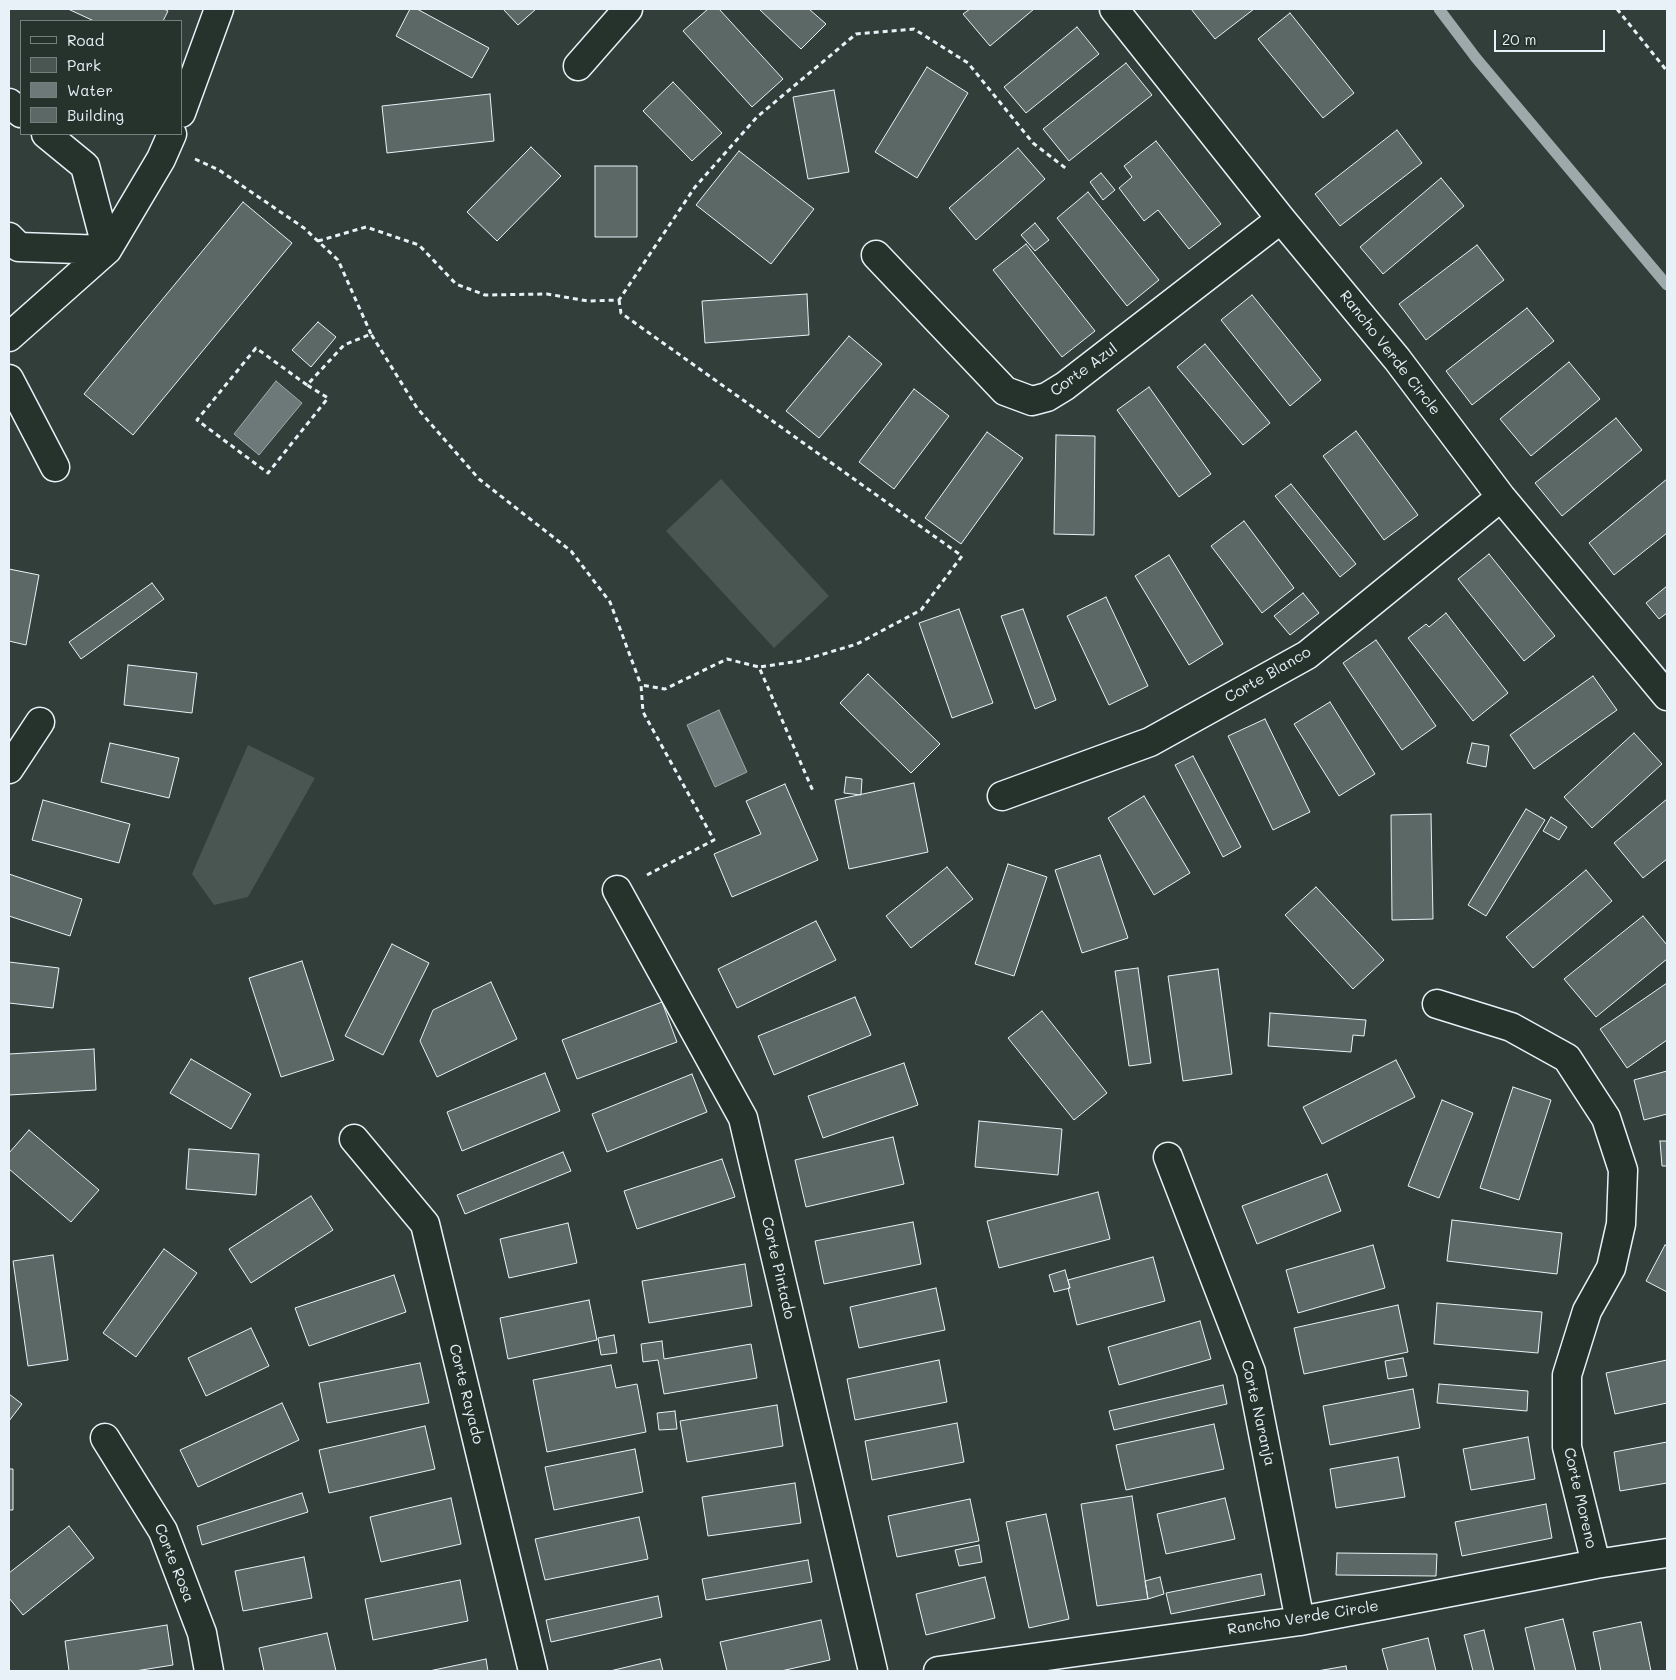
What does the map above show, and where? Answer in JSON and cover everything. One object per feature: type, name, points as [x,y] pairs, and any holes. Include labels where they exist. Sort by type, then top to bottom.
[{"type":"street","points":[[182,111],[219,9]]},
{"type":"street","points":[[578,66],[628,9]]},
{"type":"street","name":"Rancho Verde Circle","points":[[1114,9],[1397,359],[1500,497],[1667,696]]},
{"type":"street","points":[[9,103],[20,112]]},
{"type":"street","points":[[47,135],[85,166],[107,250]]},
{"type":"street","points":[[9,337],[107,250],[161,159],[170,140]]},
{"type":"street","name":"Corte Azul","points":[[876,255],[1005,391],[1032,401],[1047,397],[1065,386],[1282,219]]},
{"type":"street","points":[[9,237],[19,247],[107,250]]},
{"type":"street","points":[[9,379],[55,467]]},
{"type":"street","name":"Corte Blanco","points":[[1002,796],[1150,742],[1307,655],[1500,497]]},
{"type":"street","points":[[9,768],[40,722]]},
{"type":"street","name":"Corte Pintado","points":[[617,890],[743,1118],[873,1671]]},
{"type":"street","name":"Corte Moreno","points":[[1437,1004],[1511,1027],[1567,1058],[1606,1118],[1623,1170],[1621,1224],[1611,1268],[1587,1311],[1567,1375],[1567,1447],[1596,1564]]},
{"type":"street","name":"Corte Rayado","points":[[354,1139],[425,1224],[533,1671]]},
{"type":"street","name":"Corte Naranja","points":[[1168,1157],[1251,1372],[1300,1621]]},
{"type":"street","name":"Corte Rosa","points":[[104,1438],[164,1531],[202,1634],[209,1671]]},
{"type":"street","name":"Rancho Verde Circle","points":[[938,1671],[1300,1621],[1596,1564],[1667,1553]]},
{"type":"path","points":[[1617,9],[1667,71]]},
{"type":"path","points":[[641,685],[665,689],[726,659],[759,666],[800,661],[857,644],[921,610],[962,556],[621,313],[619,300],[701,180],[757,118],[856,34],[914,30],[968,63],[1032,143],[1068,170]]},
{"type":"path","points":[[170,140],[219,170],[304,228],[338,260],[372,334],[417,408],[478,479],[571,551],[610,602],[641,685],[643,712],[714,840],[617,890]]},
{"type":"path","points":[[318,241],[366,226],[419,245],[456,284],[484,295],[547,294],[588,301],[619,300]]},
{"type":"path","points":[[307,385],[344,345],[372,334]]},
{"type":"path","points":[[256,348],[307,385],[328,398],[268,473],[197,420],[256,348]]},
{"type":"path","points":[[759,666],[813,791]]},
{"type":"green space","points":[[721,479],[829,596],[774,648],[666,531]]},
{"type":"green space","points":[[248,745],[315,778],[248,897],[214,905],[192,874]]},
{"type":"water","points":[[276,381],[302,403],[259,455],[234,434]]},
{"type":"water","points":[[719,710],[747,772],[715,787],[687,725]]},
{"type":"building","points":[[68,9],[164,9],[168,11],[164,20],[92,20]]},
{"type":"building","points":[[410,9],[417,9],[489,48],[472,78],[396,36]]},
{"type":"building","points":[[503,9],[536,9],[518,25]]},
{"type":"building","points":[[708,9],[719,9],[783,79],[752,107],[683,31]]},
{"type":"building","points":[[759,9],[809,9],[826,24],[801,49]]},
{"type":"building","points":[[970,9],[1034,9],[990,46],[963,14]]},
{"type":"building","points":[[1191,9],[1254,9],[1215,39]]},
{"type":"building","points":[[1290,13],[1354,93],[1323,118],[1258,39]]},
{"type":"building","points":[[1077,27],[1099,54],[1026,113],[1004,87]]},
{"type":"building","points":[[1126,63],[1152,95],[1069,161],[1043,129]]},
{"type":"building","points":[[927,67],[968,93],[917,178],[875,152]]},
{"type":"building","points":[[673,82],[722,133],[692,161],[643,111]]},
{"type":"building","points":[[834,90],[849,172],[808,179],[793,97]]},
{"type":"building","points":[[490,94],[494,141],[387,153],[382,106]]},
{"type":"building","points":[[1397,130],[1422,163],[1340,226],[1315,194]]},
{"type":"building","points":[[1156,141],[1221,224],[1189,249],[1158,210],[1144,221],[1119,188],[1132,177],[1124,166]]},
{"type":"building","points":[[531,147],[561,176],[497,241],[467,212]]},
{"type":"building","points":[[1018,148],[1045,179],[976,240],[949,208]]},
{"type":"building","points":[[739,151],[814,209],[771,264],[696,205]]},
{"type":"building","points":[[595,166],[637,166],[637,237],[595,237]]},
{"type":"building","points":[[1101,173],[1115,190],[1103,200],[1090,182]]},
{"type":"building","points":[[1441,178],[1464,206],[1383,274],[1360,247]]},
{"type":"building","points":[[1088,192],[1159,280],[1127,306],[1057,218]]},
{"type":"building","points":[[243,202],[292,243],[133,435],[84,394]]},
{"type":"building","points":[[1035,223],[1049,240],[1035,251],[1021,235]]},
{"type":"building","points":[[1026,244],[1095,331],[1062,357],[993,270]]},
{"type":"building","points":[[1477,245],[1504,280],[1426,340],[1399,304]]},
{"type":"building","points":[[807,294],[809,335],[705,343],[702,301]]},
{"type":"building","points":[[1252,295],[1321,380],[1290,406],[1221,320]]},
{"type":"building","points":[[1527,308],[1554,341],[1472,405],[1446,371]]},
{"type":"building","points":[[318,322],[336,337],[311,367],[292,350]]},
{"type":"building","points":[[849,336],[882,364],[819,438],[786,411]]},
{"type":"building","points":[[1205,344],[1270,423],[1243,445],[1177,367]]},
{"type":"building","points":[[1569,362],[1600,399],[1531,456],[1500,419]]},
{"type":"building","points":[[1149,387],[1211,474],[1179,497],[1117,410]]},
{"type":"building","points":[[914,389],[949,416],[894,489],[859,462]]},
{"type":"building","points":[[1616,418],[1642,450],[1562,516],[1535,483]]},
{"type":"building","points":[[1356,431],[1418,515],[1384,540],[1323,456]]},
{"type":"building","points":[[987,432],[1023,458],[961,544],[925,518]]},
{"type":"building","points":[[1056,435],[1095,436],[1094,535],[1054,534]]},
{"type":"building","points":[[1667,479],[1667,533],[1614,575],[1589,543]]},
{"type":"building","points":[[1291,484],[1356,564],[1340,577],[1275,496]]},
{"type":"building","points":[[1244,521],[1294,588],[1262,613],[1211,546]]},
{"type":"building","points":[[1489,554],[1555,636],[1524,661],[1458,579]]},
{"type":"building","points":[[1169,555],[1223,644],[1189,665],[1135,576]]},
{"type":"building","points":[[9,569],[39,575],[26,645],[9,641]]},
{"type":"building","points":[[152,583],[164,599],[81,659],[69,642]]},
{"type":"building","points":[[1667,586],[1667,613],[1659,619],[1646,603]]},
{"type":"building","points":[[1303,593],[1319,613],[1290,635],[1274,616]]},
{"type":"building","points":[[1106,597],[1148,686],[1109,705],[1067,616]]},
{"type":"building","points":[[959,609],[993,703],[952,718],[919,623]]},
{"type":"building","points":[[1023,609],[1056,700],[1035,709],[1001,616]]},
{"type":"building","points":[[1446,613],[1508,693],[1473,721],[1408,638],[1426,624],[1429,627]]},
{"type":"building","points":[[1376,640],[1436,726],[1402,750],[1343,663]]},
{"type":"building","points":[[128,665],[197,673],[192,713],[124,705]]},
{"type":"building","points":[[868,674],[940,744],[911,773],[840,703]]},
{"type":"building","points":[[1593,676],[1617,710],[1534,769],[1510,735]]},
{"type":"building","points":[[1330,702],[1375,774],[1339,796],[1294,724]]},
{"type":"building","points":[[1265,719],[1310,812],[1273,830],[1228,736]]},
{"type":"building","points":[[1634,733],[1662,764],[1592,828],[1564,797]]},
{"type":"building","points":[[110,743],[179,758],[169,798],[101,782]]},
{"type":"building","points":[[1472,743],[1489,746],[1486,767],[1467,763]]},
{"type":"building","points":[[1193,756],[1241,847],[1223,857],[1175,765]]},
{"type":"building","points":[[846,777],[862,779],[861,795],[844,793]]},
{"type":"building","points":[[914,783],[928,852],[849,869],[835,800]]},
{"type":"building","points":[[785,784],[818,860],[732,897],[714,854],[761,834],[746,801]]},
{"type":"building","points":[[1144,796],[1190,873],[1154,895],[1108,818]]},
{"type":"building","points":[[1667,799],[1667,859],[1643,878],[1614,843]]},
{"type":"building","points":[[43,800],[130,824],[119,863],[32,840]]},
{"type":"building","points":[[1526,809],[1545,820],[1486,916],[1468,905]]},
{"type":"building","points":[[1431,814],[1433,919],[1392,920],[1391,815]]},
{"type":"building","points":[[1551,817],[1567,827],[1559,840],[1543,831]]},
{"type":"building","points":[[1100,855],[1128,938],[1082,953],[1055,870]]},
{"type":"building","points":[[1008,864],[1047,877],[1014,976],[975,964]]},
{"type":"building","points":[[947,867],[973,899],[911,948],[886,916]]},
{"type":"building","points":[[1586,870],[1612,901],[1533,968],[1506,937]]},
{"type":"building","points":[[9,874],[82,899],[70,936],[9,916]]},
{"type":"building","points":[[1316,887],[1384,960],[1353,989],[1285,915]]},
{"type":"building","points":[[1643,916],[1667,945],[1667,959],[1596,1017],[1564,979]]},
{"type":"building","points":[[816,921],[836,960],[737,1008],[718,969]]},
{"type":"building","points":[[392,944],[429,963],[383,1055],[345,1036]]},
{"type":"building","points":[[302,961],[334,1060],[281,1077],[249,978]]},
{"type":"building","points":[[9,962],[59,968],[53,1008],[9,1003]]},
{"type":"building","points":[[1138,968],[1151,1063],[1129,1066],[1115,971]]},
{"type":"building","points":[[1218,969],[1232,1074],[1183,1081],[1168,976]]},
{"type":"building","points":[[491,982],[517,1039],[437,1077],[420,1041],[433,1010]]},
{"type":"building","points":[[1667,983],[1667,1040],[1627,1068],[1600,1029]]},
{"type":"building","points":[[855,997],[871,1035],[774,1075],[758,1036]]},
{"type":"building","points":[[662,1002],[677,1042],[577,1079],[562,1040]]},
{"type":"building","points":[[1042,1011],[1107,1093],[1074,1120],[1008,1038]]},
{"type":"building","points":[[1270,1013],[1366,1020],[1364,1036],[1353,1035],[1351,1052],[1268,1046]]},
{"type":"building","points":[[94,1049],[96,1090],[9,1095],[9,1054]]},
{"type":"building","points":[[191,1059],[251,1094],[231,1129],[170,1093]]},
{"type":"building","points":[[1396,1060],[1415,1097],[1322,1144],[1303,1107]]},
{"type":"building","points":[[904,1063],[918,1105],[823,1138],[808,1096]]},
{"type":"building","points":[[1667,1071],[1667,1114],[1644,1120],[1634,1080]]},
{"type":"building","points":[[545,1073],[560,1111],[462,1151],[447,1112]]},
{"type":"building","points":[[692,1074],[707,1112],[607,1152],[592,1114]]},
{"type":"building","points":[[1513,1087],[1551,1100],[1519,1200],[1480,1188]]},
{"type":"building","points":[[1442,1100],[1473,1113],[1439,1198],[1408,1186]]},
{"type":"building","points":[[979,1121],[1062,1129],[1058,1175],[975,1167]]},
{"type":"building","points":[[29,1130],[99,1190],[71,1222],[9,1169],[9,1153]]},
{"type":"building","points":[[893,1137],[904,1184],[806,1207],[795,1160]]},
{"type":"building","points":[[1660,1141],[1667,1141],[1667,1166],[1662,1166]]},
{"type":"building","points":[[189,1149],[259,1154],[256,1195],[186,1189]]},
{"type":"building","points":[[563,1152],[571,1171],[465,1214],[457,1195]]},
{"type":"building","points":[[722,1159],[735,1197],[637,1229],[624,1191]]},
{"type":"building","points":[[1327,1174],[1341,1211],[1257,1244],[1242,1206]]},
{"type":"building","points":[[1098,1192],[1110,1239],[999,1268],[987,1221]]},
{"type":"building","points":[[311,1196],[333,1230],[251,1283],[229,1249]]},
{"type":"building","points":[[1452,1220],[1562,1233],[1557,1274],[1447,1261]]},
{"type":"building","points":[[913,1222],[921,1264],[824,1284],[815,1241]]},
{"type":"building","points":[[568,1223],[577,1263],[509,1278],[500,1239]]},
{"type":"building","points":[[1373,1245],[1385,1288],[1298,1313],[1286,1270]]},
{"type":"building","points":[[1665,1245],[1667,1246],[1667,1292],[1646,1281]]},
{"type":"building","points":[[164,1249],[197,1273],[136,1357],[103,1333]]},
{"type":"building","points":[[53,1255],[68,1360],[28,1366],[13,1261]]},
{"type":"building","points":[[1153,1257],[1165,1301],[1077,1325],[1068,1288],[1070,1288],[1068,1280]]},
{"type":"building","points":[[745,1264],[752,1306],[649,1323],[642,1281]]},
{"type":"building","points":[[1065,1270],[1070,1288],[1054,1292],[1049,1275]]},
{"type":"building","points":[[394,1275],[406,1312],[309,1346],[295,1308]]},
{"type":"building","points":[[936,1288],[945,1330],[859,1348],[850,1307]]},
{"type":"building","points":[[589,1300],[597,1340],[508,1359],[500,1318]]},
{"type":"building","points":[[1437,1303],[1542,1312],[1538,1353],[1434,1344]]},
{"type":"building","points":[[1398,1305],[1408,1352],[1304,1374],[1294,1328]]},
{"type":"building","points":[[1200,1321],[1211,1359],[1119,1385],[1108,1347]]},
{"type":"building","points":[[251,1328],[269,1366],[206,1396],[188,1358]]},
{"type":"building","points":[[614,1335],[617,1353],[601,1355],[598,1338]]},
{"type":"building","points":[[662,1341],[664,1359],[751,1344],[757,1378],[664,1394],[658,1360],[643,1362],[641,1344]]},
{"type":"building","points":[[1403,1358],[1407,1376],[1388,1379],[1385,1361]]},
{"type":"building","points":[[939,1360],[947,1402],[855,1420],[847,1379]]},
{"type":"building","points":[[1667,1360],[1667,1403],[1615,1414],[1606,1373]]},
{"type":"building","points":[[420,1363],[429,1403],[327,1423],[319,1383]]},
{"type":"building","points":[[611,1365],[616,1388],[637,1384],[646,1432],[547,1452],[533,1380]]},
{"type":"building","points":[[1439,1384],[1528,1391],[1527,1411],[1437,1403]]},
{"type":"building","points":[[1223,1385],[1227,1404],[1114,1430],[1109,1411]]},
{"type":"building","points":[[1413,1389],[1420,1428],[1330,1445],[1323,1406]]},
{"type":"building","points":[[9,1394],[22,1404],[9,1421]]},
{"type":"building","points":[[282,1403],[299,1440],[198,1487],[180,1450]]},
{"type":"building","points":[[777,1405],[783,1446],[687,1462],[680,1421]]},
{"type":"building","points":[[675,1411],[677,1429],[659,1430],[657,1413]]},
{"type":"building","points":[[957,1423],[964,1462],[872,1480],[865,1441]]},
{"type":"building","points":[[1214,1424],[1224,1469],[1126,1490],[1116,1445]]},
{"type":"building","points":[[425,1426],[435,1469],[329,1493],[319,1450]]},
{"type":"building","points":[[1528,1437],[1535,1479],[1471,1490],[1463,1449]]},
{"type":"building","points":[[1667,1442],[1667,1483],[1620,1491],[1614,1452]]},
{"type":"building","points":[[635,1449],[643,1492],[554,1510],[545,1467]]},
{"type":"building","points":[[1398,1457],[1405,1497],[1336,1508],[1330,1469]]},
{"type":"building","points":[[9,1469],[13,1469],[13,1510],[9,1510]]},
{"type":"building","points":[[795,1483],[801,1523],[708,1536],[702,1497]]},
{"type":"building","points":[[302,1493],[308,1512],[202,1545],[197,1526]]},
{"type":"building","points":[[1132,1496],[1148,1599],[1097,1606],[1081,1504]]},
{"type":"building","points":[[451,1498],[461,1544],[381,1562],[370,1517]]},
{"type":"building","points":[[1225,1498],[1235,1539],[1166,1554],[1157,1514]]},
{"type":"building","points":[[970,1499],[979,1541],[897,1557],[888,1516]]},
{"type":"building","points":[[1546,1504],[1552,1538],[1462,1556],[1455,1522]]},
{"type":"building","points":[[1046,1514],[1069,1619],[1029,1628],[1006,1522]]},
{"type":"building","points":[[639,1517],[648,1559],[545,1580],[535,1539]]},
{"type":"building","points":[[69,1526],[94,1558],[23,1615],[9,1598],[9,1573]]},
{"type":"building","points":[[979,1545],[982,1562],[959,1566],[955,1550]]},
{"type":"building","points":[[1337,1553],[1437,1554],[1436,1576],[1336,1575]]},
{"type":"building","points":[[304,1557],[312,1598],[243,1611],[235,1571]]},
{"type":"building","points":[[808,1560],[812,1582],[706,1600],[702,1579]]},
{"type":"building","points":[[1261,1574],[1265,1595],[1171,1614],[1166,1593]]},
{"type":"building","points":[[985,1577],[995,1618],[926,1635],[916,1594]]},
{"type":"building","points":[[1160,1577],[1164,1594],[1148,1599],[1145,1581]]},
{"type":"building","points":[[460,1580],[468,1621],[373,1640],[365,1599]]},
{"type":"building","points":[[658,1596],[662,1617],[551,1642],[546,1620]]},
{"type":"building","points":[[1563,1619],[1576,1671],[1535,1671],[1525,1628]]},
{"type":"building","points":[[821,1620],[830,1660],[781,1671],[727,1671],[720,1642]]},
{"type":"building","points":[[1641,1622],[1651,1671],[1601,1671],[1593,1632]]},
{"type":"building","points":[[167,1625],[173,1665],[135,1671],[69,1671],[65,1641]]},
{"type":"building","points":[[1484,1630],[1494,1671],[1473,1671],[1464,1635]]},
{"type":"building","points":[[327,1633],[336,1671],[264,1671],[259,1648]]},
{"type":"building","points":[[1428,1638],[1436,1671],[1388,1671],[1382,1649]]},
{"type":"building","points":[[486,1659],[488,1671],[429,1671]]},
{"type":"building","points":[[660,1659],[663,1671],[610,1671]]},
{"type":"building","points":[[1346,1666],[1347,1671],[1317,1671]]},
{"type":"waterway","points":[[1439,9],[1476,58],[1667,285]]}]
